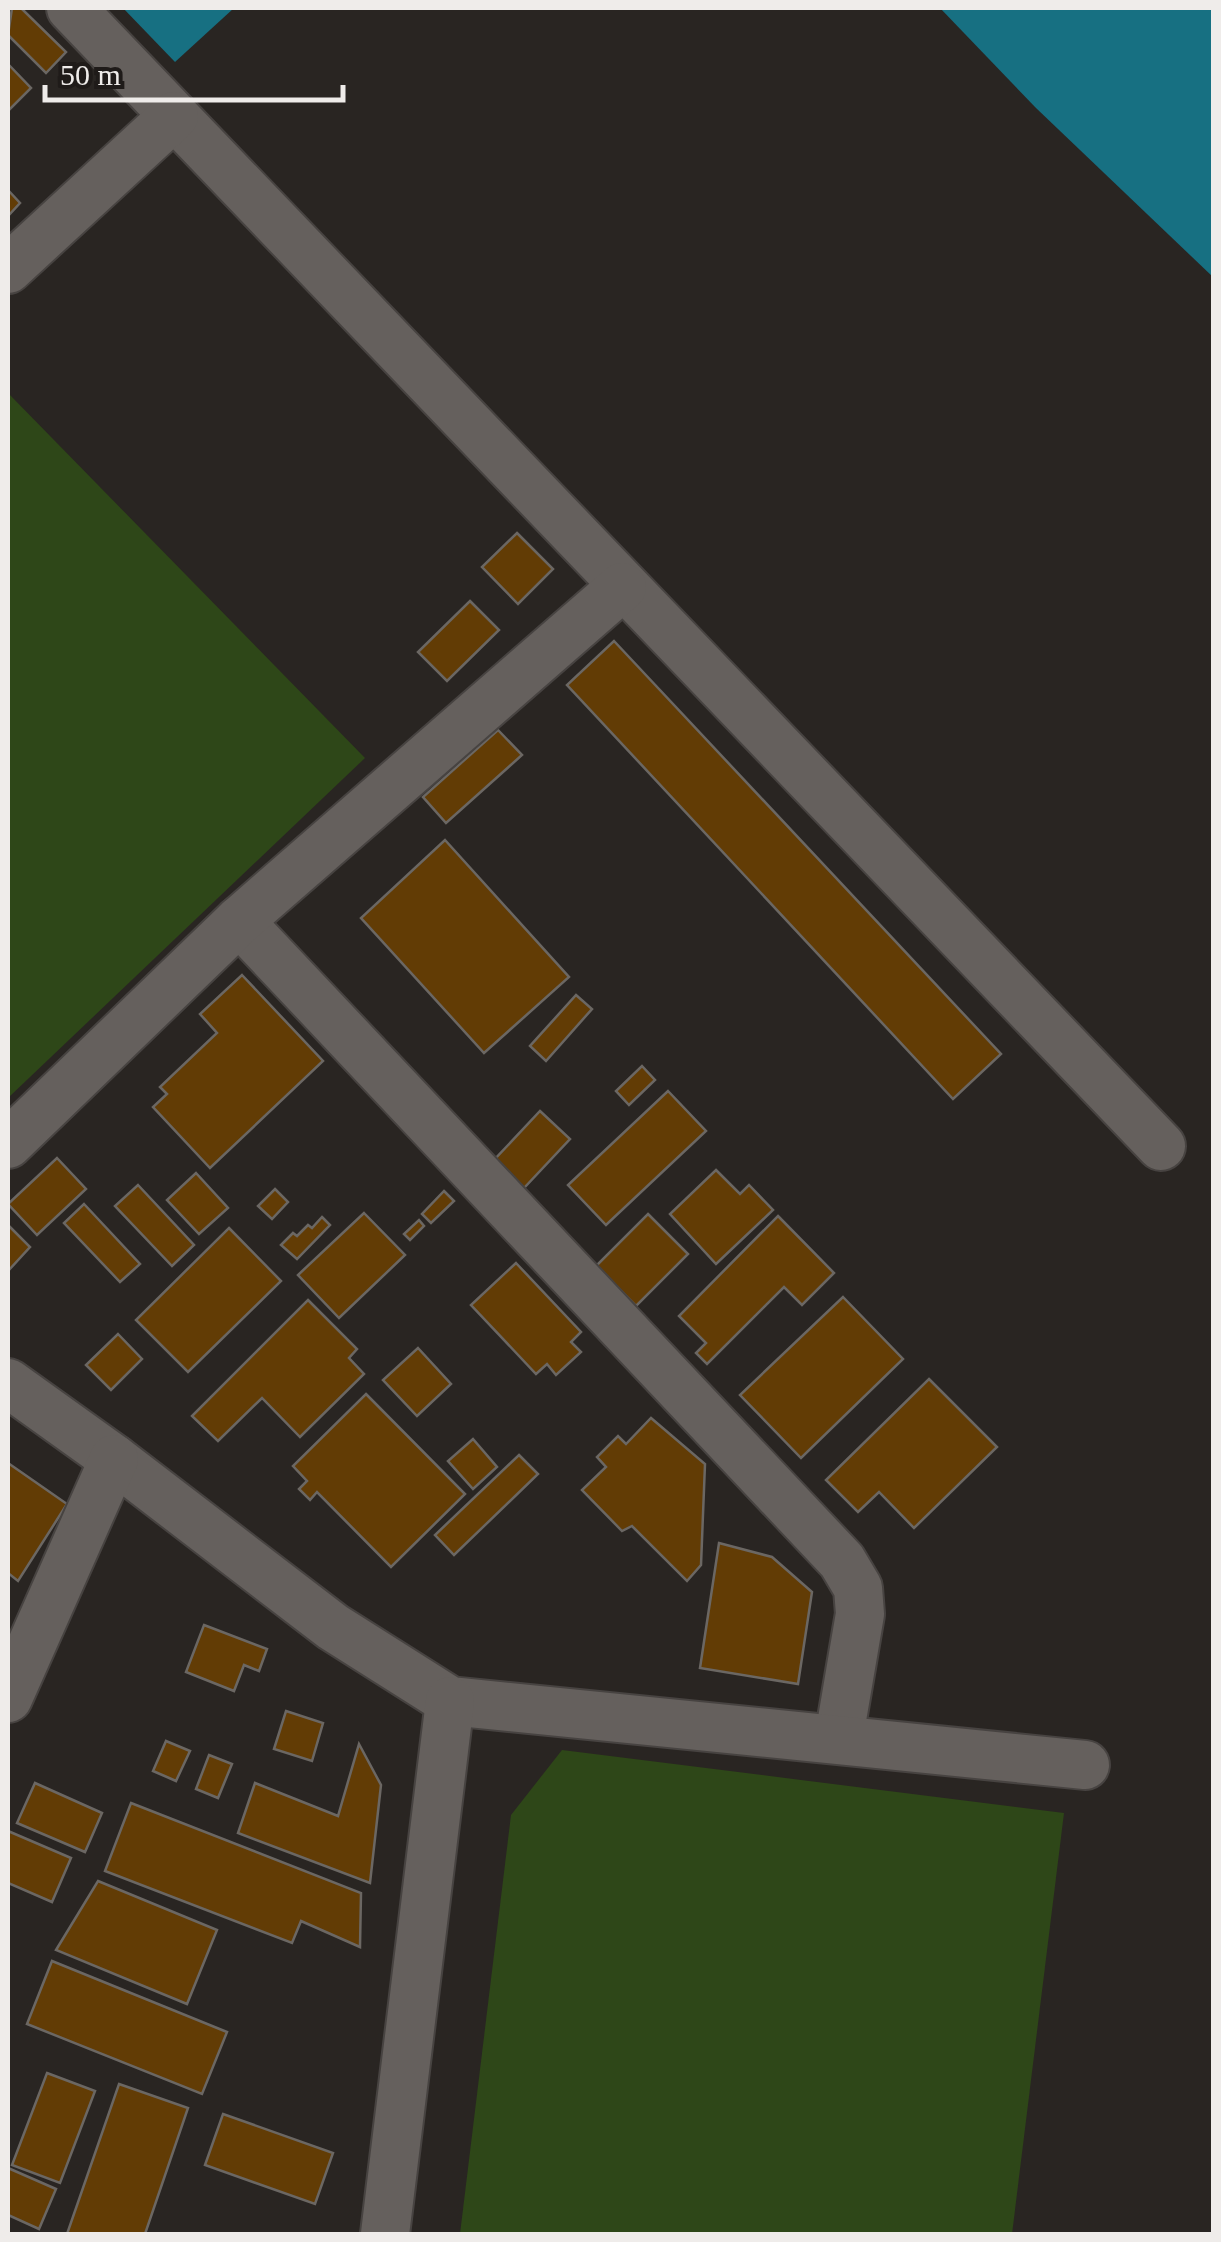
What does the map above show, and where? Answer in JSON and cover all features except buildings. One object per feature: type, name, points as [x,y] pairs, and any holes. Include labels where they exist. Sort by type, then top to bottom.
[{"type":"street","points":[[71,8],[1160,1146]]},
{"type":"street","points":[[8,268],[174,116]]},
{"type":"street","points":[[8,1144],[240,922],[622,587]]},
{"type":"street","points":[[240,922],[842,1560],[858,1588],[860,1614],[839,1737]]},
{"type":"street","points":[[8,1383],[114,1459],[332,1627],[450,1701],[839,1737],[1084,1766]]},
{"type":"street","points":[[8,1698],[114,1459]]},
{"type":"street","points":[[385,2234],[450,1701]]},
{"type":"green space","points":[[8,393],[365,758],[8,1098]]},
{"type":"green space","points":[[562,1750],[1064,1813],[1012,2234],[460,2234],[511,1815]]},
{"type":"water","points":[[123,8],[234,8],[175,62]]},
{"type":"water","points":[[940,8],[1213,8],[1213,277],[1036,108]]}]
